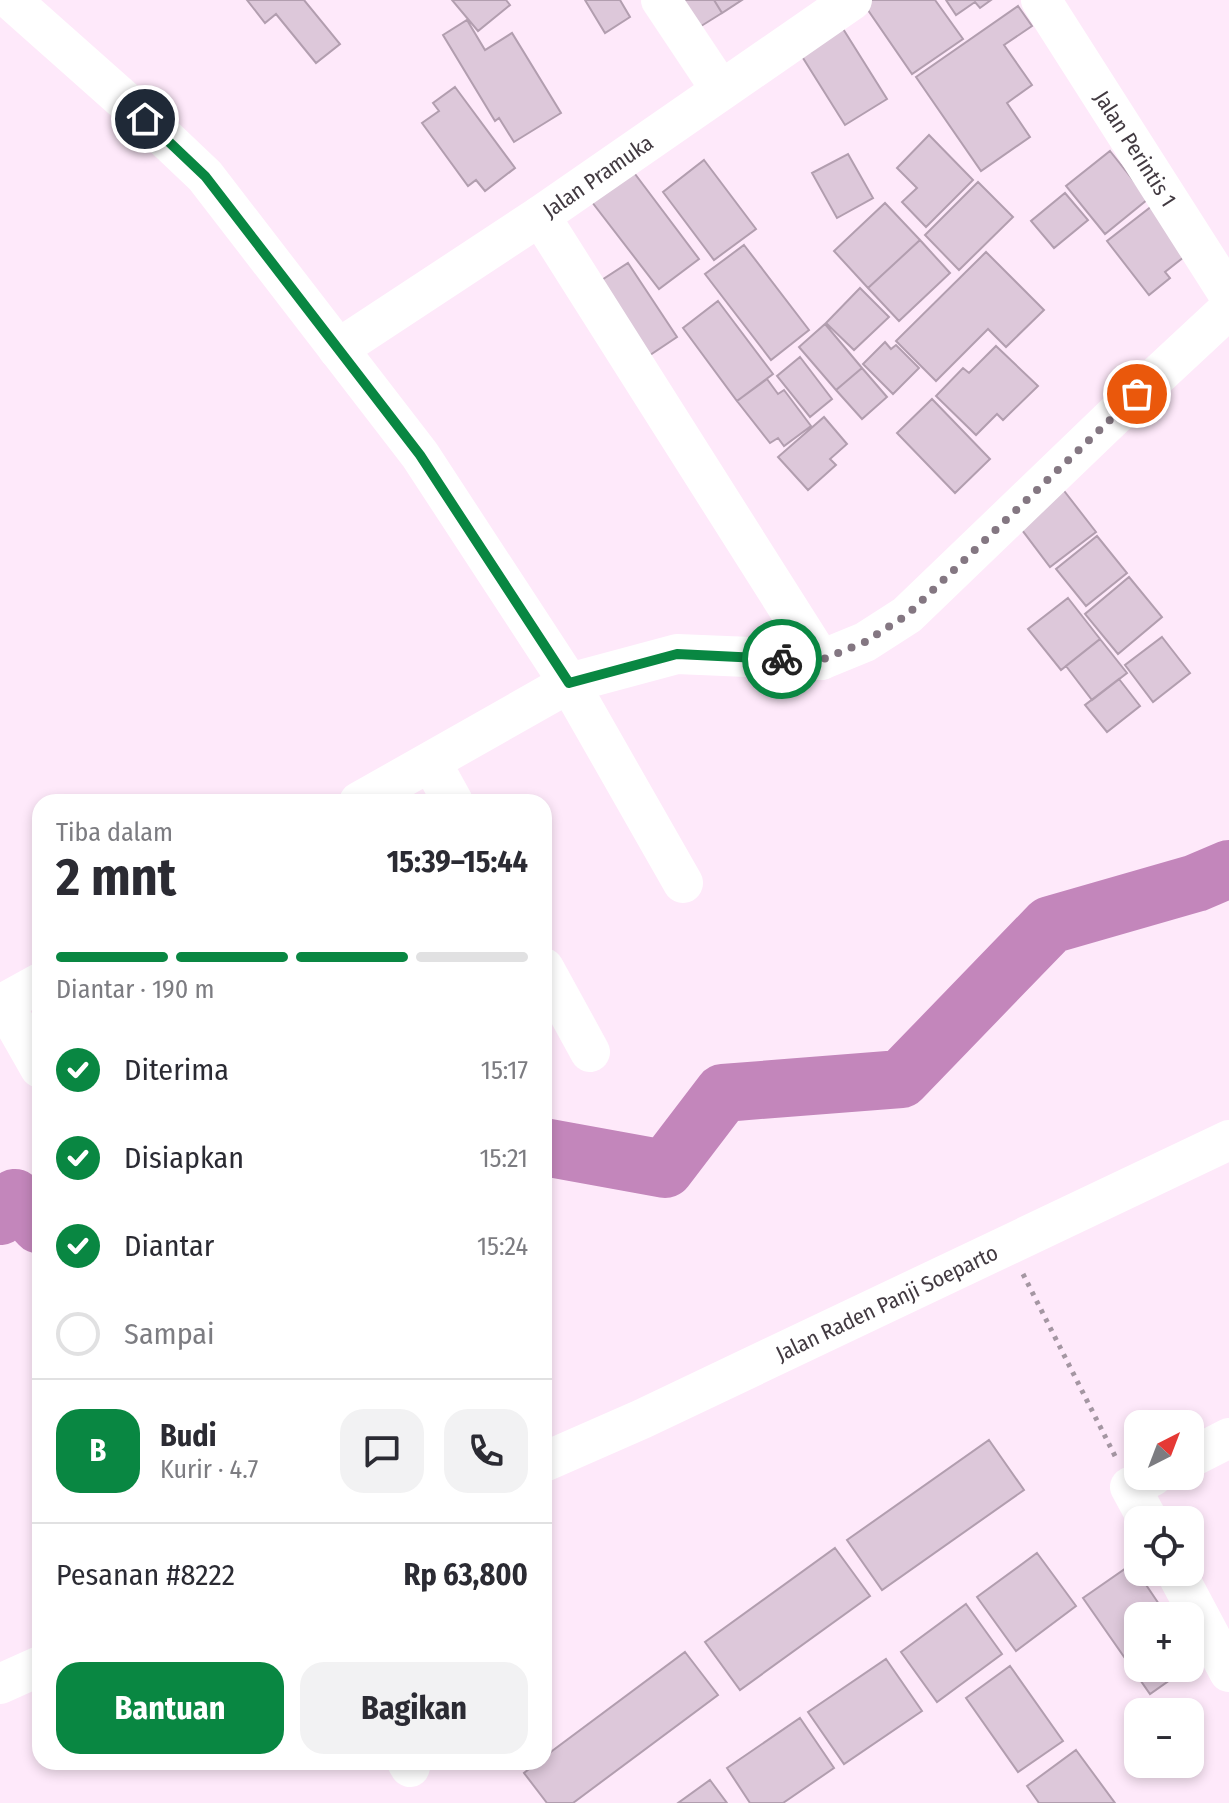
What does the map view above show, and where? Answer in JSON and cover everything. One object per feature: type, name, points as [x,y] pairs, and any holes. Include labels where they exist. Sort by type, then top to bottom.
[{"type":"street","points":[[11,0],[205,176],[420,455],[569,683],[683,883]]},
{"type":"street","points":[[661,0],[721,90]]},
{"type":"street","name":"Jalan Pramuka","points":[[338,349],[540,216],[852,0]]},
{"type":"street","name":"Jalan Perintis 1","points":[[1041,0],[1229,295]]},
{"type":"street","points":[[540,216],[821,660]]},
{"type":"street","points":[[373,794],[569,683],[677,654],[821,660],[865,642],[907,615],[1229,309]]},
{"type":"street","points":[[431,762],[449,794]]},
{"type":"street","points":[[552,983],[590,1052]]},
{"type":"street","points":[[32,987],[2,1004],[32,1055]]},
{"type":"street","name":"Jalan Raden Panji Soeparto","points":[[552,1458],[1229,1140]]},
{"type":"street","points":[[1204,1451],[1229,1438]]},
{"type":"street","points":[[1183,1586],[1229,1672]]},
{"type":"street","points":[[0,1684],[32,1670]]},
{"type":"path","points":[[1009,1244],[1144,1494]]},
{"type":"building","points":[[247,0],[304,0],[340,44],[316,63],[276,14],[265,23]]},
{"type":"building","points":[[452,0],[506,0],[510,5],[478,31]]},
{"type":"building","points":[[585,0],[620,0],[630,17],[605,33]]},
{"type":"building","points":[[669,0],[714,0],[722,13],[690,33]]},
{"type":"building","points":[[714,0],[742,0],[722,13]]},
{"type":"building","points":[[861,0],[935,0],[963,39],[912,74]]},
{"type":"building","points":[[946,0],[991,0],[980,8],[975,2],[956,15]]},
{"type":"building","points":[[1018,6],[1032,26],[1004,45],[1032,85],[1007,103],[1030,137],[981,171],[916,77]]},
{"type":"building","points":[[467,20],[485,50],[512,33],[561,113],[514,142],[499,118],[495,121],[443,35]]},
{"type":"building","points":[[840,24],[887,99],[845,125],[798,50]]},
{"type":"building","points":[[455,87],[515,168],[485,191],[476,180],[468,186],[422,123],[439,111],[433,103]]},
{"type":"building","points":[[929,135],[973,180],[926,227],[902,202],[917,188],[897,168]]},
{"type":"building","points":[[1110,151],[1148,199],[1105,234],[1066,186]]},
{"type":"building","points":[[848,154],[873,198],[837,218],[812,173]]},
{"type":"building","points":[[704,160],[756,229],[714,260],[663,192]]},
{"type":"building","points":[[626,162],[699,259],[659,289],[585,193]]},
{"type":"building","points":[[978,182],[1013,217],[959,270],[925,235]]},
{"type":"building","points":[[1065,193],[1088,220],[1054,248],[1031,221]]},
{"type":"building","points":[[885,203],[920,240],[868,288],[834,251]]},
{"type":"building","points":[[1152,206],[1189,253],[1165,272],[1170,278],[1149,295],[1107,241]]},
{"type":"building","points":[[920,240],[950,273],[899,321],[868,288]]},
{"type":"building","points":[[744,245],[809,330],[771,360],[705,274]]},
{"type":"building","points":[[986,252],[1044,310],[1006,347],[988,329],[936,381],[896,341]]},
{"type":"building","points":[[628,263],[677,337],[641,361],[591,287]]},
{"type":"building","points":[[860,288],[889,317],[854,350],[826,323]]},
{"type":"building","points":[[718,301],[773,374],[737,401],[683,328]]},
{"type":"building","points":[[825,324],[862,368],[836,390],[799,347]]},
{"type":"building","points":[[885,342],[891,349],[896,345],[919,368],[893,394],[863,364]]},
{"type":"building","points":[[996,346],[1038,386],[1003,420],[997,414],[976,435],[936,396],[963,368],[969,373]]},
{"type":"building","points":[[800,357],[832,399],[810,417],[777,376]]},
{"type":"building","points":[[862,368],[887,397],[862,419],[836,390]]},
{"type":"building","points":[[767,379],[778,394],[784,390],[811,426],[784,446],[778,438],[770,443],[737,401]]},
{"type":"building","points":[[932,399],[990,459],[955,493],[897,433]]},
{"type":"building","points":[[824,417],[847,444],[830,459],[836,465],[808,490],[778,457]]},
{"type":"building","points":[[1058,483],[1096,532],[1050,567],[1013,518]]},
{"type":"building","points":[[1097,536],[1127,573],[1086,606],[1056,569]]},
{"type":"building","points":[[1129,577],[1162,617],[1118,654],[1085,614]]},
{"type":"building","points":[[1068,598],[1100,639],[1061,670],[1028,629]]},
{"type":"building","points":[[1162,637],[1190,673],[1153,702],[1125,665]]},
{"type":"building","points":[[1100,639],[1127,673],[1092,700],[1066,666]]},
{"type":"building","points":[[1119,679],[1140,706],[1107,732],[1085,705]]},
{"type":"building","points":[[989,1440],[1024,1490],[882,1590],[847,1540]]},
{"type":"building","points":[[835,1548],[870,1596],[740,1690],[705,1642]]},
{"type":"building","points":[[1037,1553],[1076,1606],[1016,1651],[977,1597]]},
{"type":"building","points":[[1124,1570],[1124,1586],[1147,1586],[1158,1602],[1124,1602],[1124,1657],[1083,1598]]},
{"type":"building","points":[[966,1604],[1002,1654],[937,1702],[901,1652]]},
{"type":"building","points":[[685,1652],[718,1695],[573,1803],[547,1803],[524,1773],[528,1770],[552,1770],[552,1751]]},
{"type":"building","points":[[886,1659],[922,1711],[844,1764],[808,1712]]},
{"type":"building","points":[[1010,1666],[1063,1741],[1018,1772],[966,1698]]},
{"type":"building","points":[[1142,1682],[1167,1682],[1150,1694]]},
{"type":"building","points":[[800,1718],[834,1768],[783,1803],[750,1803],[727,1768]]},
{"type":"building","points":[[1076,1750],[1115,1803],[1039,1803],[1027,1786]]},
{"type":"building","points":[[710,1780],[727,1803],[678,1803]]},
{"type":"waterway","points":[[552,1148],[665,1169],[723,1093],[901,1079],[1050,925],[1196,883],[1229,869]]},
{"type":"waterway","points":[[0,1216],[15,1198],[32,1216]]},
{"type":"way so far","points":[[782,659],[821,660],[865,642],[907,615],[1137,394]]},
{"type":"route","points":[[145,119],[205,176],[420,455],[569,683],[677,654],[782,659]]}]
